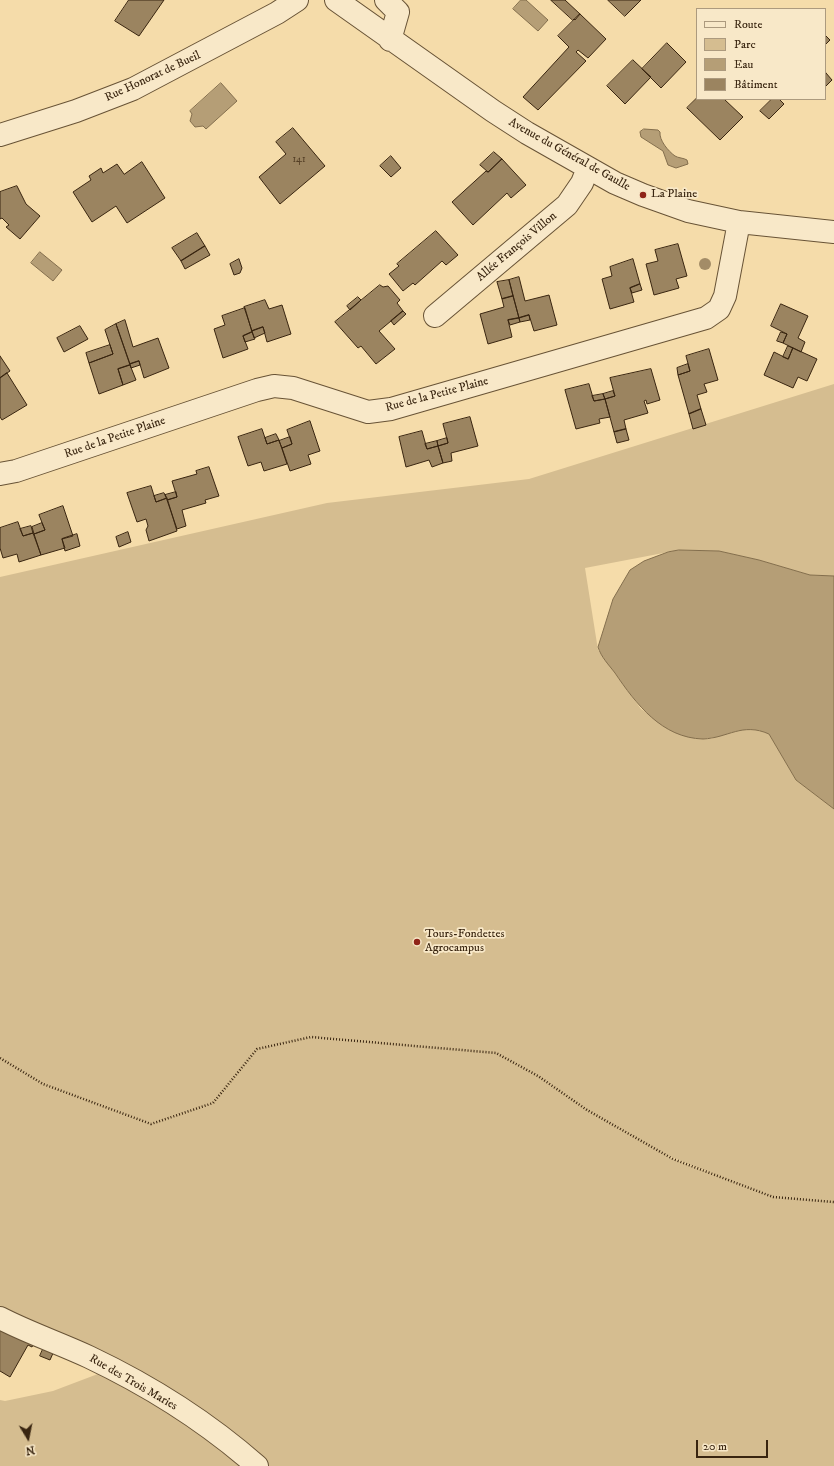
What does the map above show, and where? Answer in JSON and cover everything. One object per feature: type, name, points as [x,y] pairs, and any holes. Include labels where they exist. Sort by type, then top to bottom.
[{"type":"street","name":"Rue Honorat de Bueil","points":[[0,135],[76,111],[133,89],[277,13],[297,0]]},
{"type":"street","name":"Avenue du Général de Gaulle","points":[[336,0],[390,40],[493,111],[615,183],[688,211],[739,222],[834,232]]},
{"type":"street","points":[[386,0],[398,12],[390,40]]},
{"type":"street","name":"Allée François Villon","points":[[434,316],[567,205],[582,182],[588,168]]},
{"type":"street","name":"Rue de la Petite Plaine","points":[[0,474],[16,471],[257,390],[274,386],[293,388],[368,412],[391,409],[706,318],[719,308],[725,296],[739,222]]},
{"type":"street","name":"Rue des Trois Maries","points":[[0,1318],[89,1357],[153,1392],[227,1440],[256,1466]]},
{"type":"path","points":[[0,1058],[43,1084],[151,1124],[213,1103],[257,1049],[311,1037],[496,1054],[538,1076],[587,1110],[673,1159],[773,1197],[834,1202]]},
{"type":"green space","name":"Tours-Fondettes Agrocampus","points":[[834,384],[834,576],[810,575],[759,560],[719,551],[679,550],[585,568],[598,650],[641,709],[671,730],[696,739],[711,739],[726,733],[748,729],[769,734],[796,780],[834,809],[834,1466],[0,1466],[0,1400],[5,1401],[53,1391],[111,1369],[0,1318],[0,577],[327,503],[529,479]],"holes":[[[664,1154],[721,1177],[673,1159]]]},
{"type":"water","points":[[521,0],[526,0],[548,20],[538,31],[513,9]]},
{"type":"water","points":[[221,83],[237,101],[206,129],[203,126],[195,127],[190,121],[192,114],[190,111]]},
{"type":"water","points":[[644,129],[658,130],[660,132],[662,142],[667,148],[675,156],[687,160],[688,164],[676,168],[668,165],[663,151],[641,137],[640,132]]},
{"type":"water","points":[[40,252],[62,270],[53,281],[31,263]]},
{"type":"water","points":[[679,550],[719,551],[759,560],[810,575],[834,576],[834,809],[796,780],[769,734],[759,731],[743,730],[703,739],[675,733],[663,726],[641,707],[605,661],[598,647],[613,599],[630,570],[644,561],[668,552]]},
{"type":"building","points":[[129,0],[164,0],[139,36],[115,21]]},
{"type":"building","points":[[551,0],[565,0],[580,14],[575,20],[573,20]]},
{"type":"building","points":[[608,0],[641,0],[625,16]]},
{"type":"building","points":[[580,14],[606,39],[588,58],[578,50],[576,52],[586,61],[538,110],[523,97],[569,47],[558,36]]},
{"type":"building","points":[[826,36],[830,40],[826,44]]},
{"type":"building","points":[[667,43],[686,62],[661,88],[642,69]]},
{"type":"building","points":[[633,60],[651,77],[625,104],[607,86]]},
{"type":"building","points":[[826,73],[832,80],[826,86]]},
{"type":"building","points":[[696,99],[725,100],[743,117],[720,140],[687,108]]},
{"type":"building","points":[[771,100],[780,100],[784,104],[769,119],[760,111]]},
{"type":"building","points":[[293,128],[325,166],[280,204],[259,177],[286,154],[276,142]]},
{"type":"building","points":[[494,152],[502,159],[488,172],[480,165]]},
{"type":"building","points":[[391,156],[401,168],[391,177],[380,166]]},
{"type":"building","points":[[502,159],[526,185],[511,198],[507,193],[473,225],[452,202],[486,171],[488,172]]},
{"type":"building","points":[[142,162],[165,198],[127,223],[116,206],[92,222],[73,192],[91,180],[89,176],[101,168],[103,173],[117,164],[124,174]]},
{"type":"building","points":[[17,186],[26,204],[40,216],[20,239],[6,227],[9,225],[2,218],[0,219],[0,192]]},
{"type":"building","points":[[436,231],[458,255],[446,265],[442,261],[415,285],[413,283],[403,291],[389,274],[399,266],[397,264]]},
{"type":"building","points":[[197,233],[205,246],[181,261],[172,248]]},
{"type":"building","points":[[678,244],[687,276],[676,279],[679,288],[654,295],[646,264],[658,261],[655,250]]},
{"type":"building","points":[[205,246],[210,255],[185,269],[181,261]]},
{"type":"building","points":[[239,259],[242,268],[240,273],[234,275],[230,264]]},
{"type":"building","points":[[633,259],[640,284],[630,288],[634,302],[610,309],[602,279],[612,276],[610,267]]},
{"type":"building","points":[[519,277],[525,301],[549,295],[557,325],[534,331],[529,315],[519,318],[509,280]]},
{"type":"building","points":[[509,280],[513,296],[502,299],[497,282]]},
{"type":"building","points":[[640,284],[642,290],[632,293],[630,288]]},
{"type":"building","points":[[380,285],[383,287],[388,286],[400,300],[397,303],[403,311],[379,331],[395,349],[376,364],[361,346],[358,348],[335,322]]},
{"type":"building","points":[[513,296],[519,318],[508,320],[512,337],[488,344],[480,314],[504,307],[502,299]]},
{"type":"building","points":[[358,297],[361,300],[350,310],[347,306]]},
{"type":"building","points":[[265,300],[269,309],[282,305],[291,334],[267,342],[263,327],[252,331],[244,307]]},
{"type":"building","points":[[781,304],[808,316],[798,338],[805,342],[801,352],[783,343],[787,334],[771,326]]},
{"type":"building","points":[[245,308],[252,332],[243,336],[248,349],[223,358],[214,329],[225,325],[222,316]]},
{"type":"building","points":[[403,311],[406,314],[394,325],[391,321]]},
{"type":"building","points":[[529,315],[530,320],[520,322],[519,318]]},
{"type":"building","points":[[519,318],[520,322],[510,325],[508,320]]},
{"type":"building","points":[[125,320],[133,347],[158,338],[169,368],[144,378],[139,361],[130,364],[116,324]]},
{"type":"building","points":[[116,324],[130,365],[118,369],[123,385],[99,394],[89,363],[113,354],[105,330]]},
{"type":"building","points":[[80,326],[88,339],[64,352],[57,338]]},
{"type":"building","points":[[263,327],[265,333],[254,338],[252,331]]},
{"type":"building","points":[[252,332],[255,339],[245,342],[243,336]]},
{"type":"building","points":[[781,332],[787,334],[783,343],[777,341]]},
{"type":"building","points":[[110,345],[113,354],[89,363],[86,353]]},
{"type":"building","points":[[788,346],[793,348],[788,359],[783,357]]},
{"type":"building","points":[[793,348],[817,359],[807,381],[798,377],[793,388],[764,375],[774,352],[788,359]]},
{"type":"building","points":[[709,349],[718,380],[704,384],[707,392],[697,395],[701,409],[689,414],[678,375],[690,371],[686,356]]},
{"type":"building","points":[[0,356],[10,371],[0,378]]},
{"type":"building","points":[[139,361],[140,365],[131,368],[130,364]]},
{"type":"building","points":[[688,364],[690,371],[678,375],[677,368]]},
{"type":"building","points":[[130,365],[136,380],[123,385],[118,369]]},
{"type":"building","points":[[651,369],[660,400],[647,404],[646,400],[644,401],[648,413],[624,420],[626,429],[614,432],[605,399],[615,396],[610,378]]},
{"type":"building","points":[[7,373],[27,405],[2,420],[0,417],[0,378]]},
{"type":"building","points":[[589,384],[594,401],[605,399],[610,417],[599,419],[600,423],[576,429],[565,390]]},
{"type":"building","points":[[613,391],[615,396],[605,399],[603,394]]},
{"type":"building","points":[[603,394],[605,399],[594,401],[592,396]]},
{"type":"building","points":[[701,409],[706,425],[693,429],[689,414]]},
{"type":"building","points":[[470,417],[478,446],[451,453],[452,461],[443,463],[438,446],[448,443],[443,424]]},
{"type":"building","points":[[310,421],[320,451],[308,455],[311,464],[290,471],[282,448],[292,444],[287,430]]},
{"type":"building","points":[[262,429],[267,444],[279,440],[287,464],[264,471],[261,462],[248,466],[238,437]]},
{"type":"building","points":[[626,429],[629,440],[617,443],[614,432]]},
{"type":"building","points":[[422,431],[427,449],[438,446],[443,463],[432,467],[429,460],[406,467],[399,437]]},
{"type":"building","points":[[276,434],[279,440],[267,444],[265,438]]},
{"type":"building","points":[[290,437],[292,444],[282,448],[279,441]]},
{"type":"building","points":[[447,438],[448,443],[438,446],[437,441]]},
{"type":"building","points":[[437,441],[438,446],[427,449],[425,444]]},
{"type":"building","points":[[209,467],[219,496],[205,500],[206,503],[182,510],[186,526],[177,529],[167,500],[177,497],[172,481],[197,474],[196,471]]},
{"type":"building","points":[[151,486],[156,502],[167,498],[177,531],[149,541],[146,530],[148,526],[146,519],[137,522],[127,493]]},
{"type":"building","points":[[176,492],[177,497],[167,500],[165,495]]},
{"type":"building","points":[[164,493],[167,498],[156,502],[154,496]]},
{"type":"building","points":[[63,506],[73,536],[62,539],[65,548],[41,555],[34,534],[45,530],[39,515]]},
{"type":"building","points":[[18,522],[23,536],[33,533],[41,555],[19,562],[17,554],[3,558],[0,548],[0,528]]},
{"type":"building","points":[[42,523],[45,530],[34,534],[32,527]]},
{"type":"building","points":[[31,526],[33,533],[23,536],[20,529]]},
{"type":"building","points":[[128,532],[131,542],[119,547],[116,537]]},
{"type":"building","points":[[77,534],[80,546],[65,551],[62,539]]},
{"type":"building","points":[[0,1324],[34,1343],[32,1347],[28,1345],[10,1377],[0,1371]]},
{"type":"building","points":[[44,1347],[54,1351],[50,1360],[40,1356]]},
{"type":"place","name":"La Plaine","points":[[643,195]]},
{"type":"place","name":"Tours-Fondettes Agrocampus","points":[[417,942]]}]
